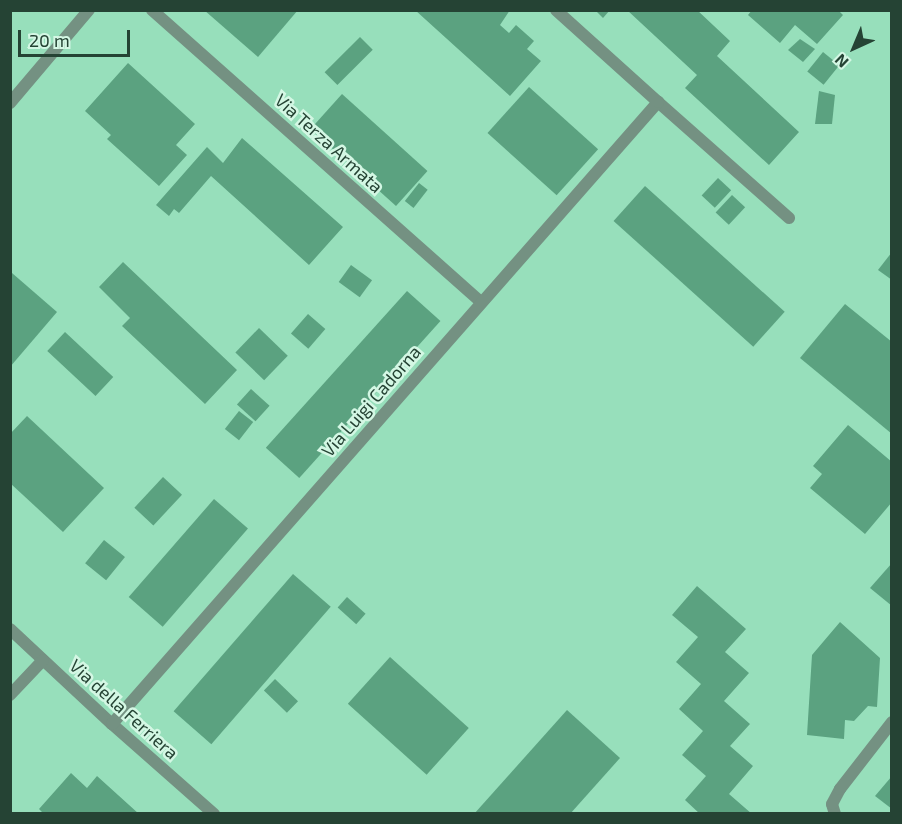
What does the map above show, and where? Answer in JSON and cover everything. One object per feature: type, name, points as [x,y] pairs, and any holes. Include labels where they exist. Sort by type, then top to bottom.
[{"type":"street","points":[[10,103],[90,10]]},
{"type":"street","name":"Via Terza Armata","points":[[152,10],[481,302]]},
{"type":"street","points":[[556,10],[789,218]]},
{"type":"street","name":"Via Luigi Cadorna","points":[[112,724],[658,102]]},
{"type":"street","name":"Via della Ferriera","points":[[10,629],[112,724],[214,813]]},
{"type":"street","points":[[10,695],[43,660]]},
{"type":"street","points":[[835,813],[832,804],[840,789],[891,722]]},
{"type":"building","points":[[204,10],[298,10],[258,57]]},
{"type":"building","points":[[415,10],[510,10],[500,25],[509,33],[516,25],[534,41],[527,49],[541,61],[510,96]]},
{"type":"building","points":[[595,10],[610,10],[603,18]]},
{"type":"building","points":[[627,10],[697,10],[730,41],[717,56],[799,132],[769,165],[685,88],[697,75]]},
{"type":"building","points":[[752,10],[838,10],[843,15],[817,44],[795,25],[780,43],[748,15]]},
{"type":"building","points":[[360,37],[373,50],[337,85],[325,72]]},
{"type":"building","points":[[800,39],[815,49],[803,62],[788,50]]},
{"type":"building","points":[[823,52],[839,65],[824,85],[807,71]]},
{"type":"building","points":[[128,63],[195,124],[176,145],[187,155],[159,186],[107,139],[111,135],[85,111]]},
{"type":"building","points":[[529,87],[598,149],[557,195],[488,133]]},
{"type":"building","points":[[819,91],[835,95],[832,124],[815,124]]},
{"type":"building","points":[[342,94],[427,171],[396,206],[311,129]]},
{"type":"building","points":[[242,138],[343,227],[309,265],[211,176],[179,213],[174,209],[169,216],[156,205],[207,147],[223,163]]},
{"type":"building","points":[[718,178],[731,190],[715,208],[702,196]]},
{"type":"building","points":[[419,183],[428,190],[414,208],[405,201]]},
{"type":"building","points":[[645,186],[785,312],[753,347],[614,221]]},
{"type":"building","points":[[732,195],[745,207],[729,225],[716,213]]},
{"type":"building","points":[[892,252],[892,280],[878,270]]},
{"type":"building","points":[[123,262],[237,370],[205,404],[122,326],[130,318],[99,287]]},
{"type":"building","points":[[351,265],[372,280],[360,297],[339,282]]},
{"type":"building","points":[[12,273],[57,312],[10,367],[10,274]]},
{"type":"building","points":[[407,291],[440,321],[299,478],[266,448]]},
{"type":"building","points":[[845,304],[892,342],[892,434],[800,358]]},
{"type":"building","points":[[308,314],[325,329],[308,349],[291,334]]},
{"type":"building","points":[[259,328],[288,356],[264,380],[235,352]]},
{"type":"building","points":[[65,332],[113,377],[96,396],[47,351]]},
{"type":"building","points":[[251,389],[270,406],[256,421],[237,405]]},
{"type":"building","points":[[239,411],[253,422],[239,440],[225,429]]},
{"type":"building","points":[[27,416],[104,488],[63,532],[10,483],[10,434]]},
{"type":"building","points":[[848,425],[892,462],[892,502],[865,534],[810,488],[822,474],[813,466]]},
{"type":"building","points":[[163,477],[182,495],[153,525],[134,508]]},
{"type":"building","points":[[214,499],[248,529],[163,627],[129,597]]},
{"type":"building","points":[[104,540],[125,557],[106,580],[85,563]]},
{"type":"building","points":[[892,563],[892,606],[870,588]]},
{"type":"building","points":[[293,574],[331,607],[211,744],[174,711]]},
{"type":"building","points":[[697,586],[746,629],[725,652],[749,673],[724,701],[750,724],[730,746],[753,766],[729,794],[752,814],[700,814],[685,800],[706,776],[682,755],[703,731],[679,709],[701,684],[676,662],[698,637],[672,615]]},
{"type":"building","points":[[347,597],[366,614],[356,624],[338,607]]},
{"type":"building","points":[[840,622],[880,658],[877,707],[868,706],[854,721],[845,720],[844,739],[807,735],[812,655]]},
{"type":"building","points":[[390,657],[469,728],[427,775],[348,704]]},
{"type":"building","points":[[275,679],[298,701],[287,713],[264,691]]},
{"type":"building","points":[[567,710],[620,758],[570,814],[474,814]]},
{"type":"building","points":[[71,773],[87,788],[97,776],[139,814],[44,814],[39,809]]},
{"type":"building","points":[[892,776],[892,809],[875,796]]}]
